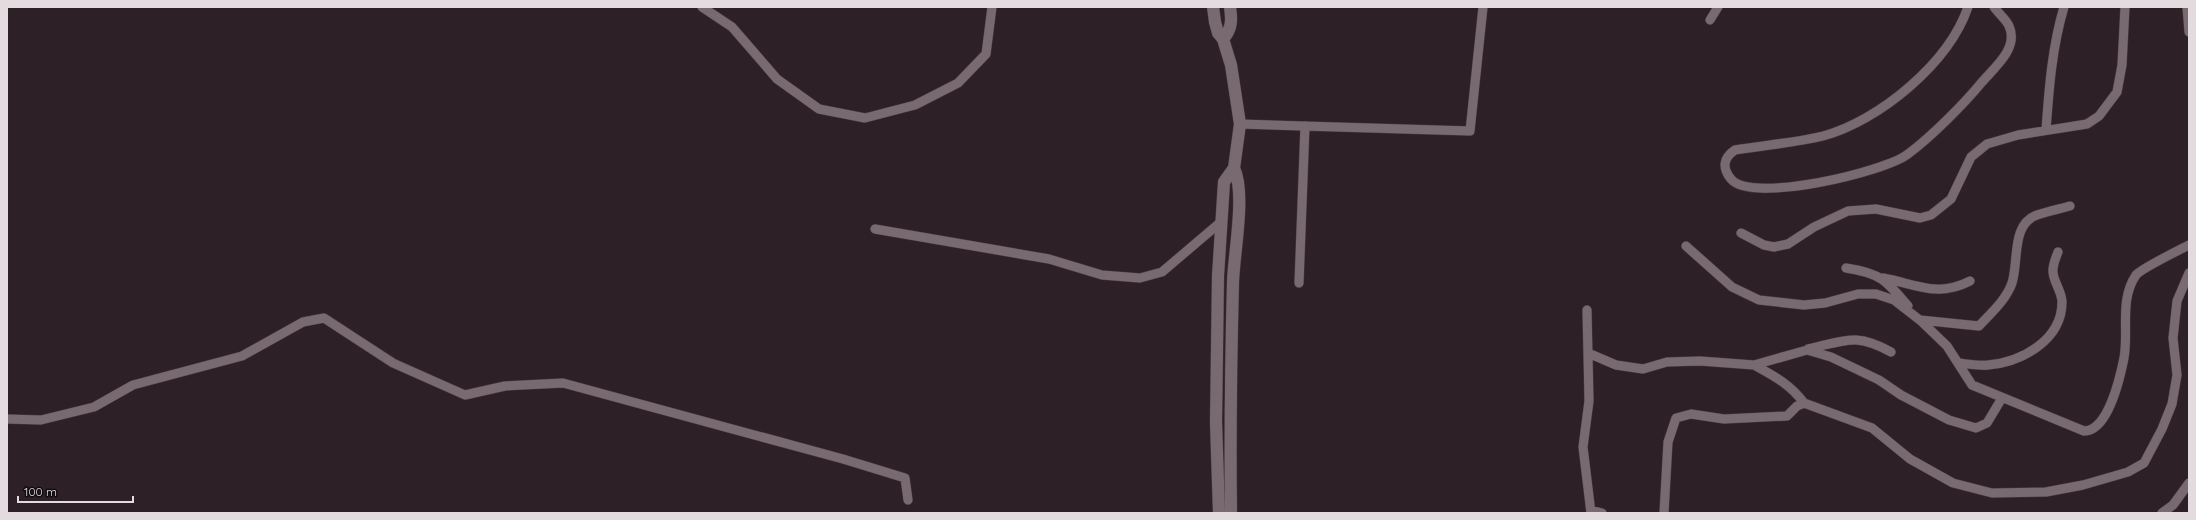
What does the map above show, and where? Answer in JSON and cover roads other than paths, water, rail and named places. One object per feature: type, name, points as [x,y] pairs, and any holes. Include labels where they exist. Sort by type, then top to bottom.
[{"type":"street","points":[[702,7],[732,27],[776,80],[819,109],[865,118],[915,105],[958,83],[986,54],[992,7]]},
{"type":"street","points":[[1213,7],[1218,33],[1223,39],[1236,88],[1240,124],[1234,168],[1224,182],[1218,276],[1216,422],[1219,513]]},
{"type":"street","points":[[1223,39],[1229,32],[1232,23],[1230,7]]},
{"type":"street","points":[[1240,124],[1470,131],[1483,7]]},
{"type":"street","points":[[1710,20],[1718,7]]},
{"type":"street","points":[[1968,7],[1950,41],[1913,86],[1866,119],[1823,136],[1735,150],[1727,155],[1724,163],[1726,173],[1734,183],[1746,188],[1806,186],[1867,172],[1908,155],[1976,89],[2008,52],[2012,38],[2009,25],[1994,7]]},
{"type":"street","points":[[2046,130],[2052,68],[2058,27],[2064,7]]},
{"type":"street","points":[[1741,233],[1764,245],[1774,247],[1788,244],[1807,231],[1848,211],[1876,209],[1920,218],[1931,215],[1950,199],[1971,157],[1987,144],[2018,135],[2087,124],[2099,116],[2117,92],[2122,65],[2125,7]]},
{"type":"street","points":[[2188,7],[2189,32]]},
{"type":"street","points":[[1299,283],[1305,126]]},
{"type":"street","points":[[1232,513],[1230,403],[1233,280],[1240,184],[1234,168]]},
{"type":"street","points":[[1882,278],[1921,322],[1979,326],[2001,303],[2012,283],[2020,232],[2029,219],[2037,215],[2070,206]]},
{"type":"street","points":[[875,229],[1049,259],[1102,275],[1140,278],[1162,272],[1222,221]]},
{"type":"street","points":[[1686,246],[1732,287],[1759,300],[1804,305],[1825,303],[1858,294],[1876,294],[1894,300],[1948,346],[1972,385],[2084,431],[2095,428],[2101,423],[2110,407],[2124,358],[2126,301],[2137,274],[2189,245]]},
{"type":"street","points":[[1958,363],[1987,365],[2009,361],[2033,351],[2049,337],[2060,319],[2062,300],[2052,270],[2058,252]]},
{"type":"street","points":[[1846,268],[1869,271],[1882,278],[1943,291],[1957,288],[1970,281]]},
{"type":"street","points":[[1754,365],[1778,378],[1794,390],[1804,403],[1872,428],[1910,459],[1953,483],[1992,493],[2046,492],[2083,485],[2128,472],[2144,463],[2162,429],[2172,404],[2177,375],[2174,338],[2177,301],[2189,272]]},
{"type":"street","points":[[1587,310],[1589,400],[1583,447],[1591,512],[1602,513]]},
{"type":"street","points":[[7,419],[41,420],[94,407],[133,385],[242,356],[303,322],[324,318],[393,363],[465,395],[505,386],[563,383],[843,459],[905,478],[908,500]]},
{"type":"street","points":[[1588,353],[1616,365],[1643,369],[1667,362],[1700,361],[1754,365],[1838,340],[1857,339],[1880,346],[1891,352]]},
{"type":"street","points":[[1807,350],[1831,357],[1879,380],[1901,395],[1949,420],[1976,428],[1987,423],[2002,398]]},
{"type":"street","points":[[1664,513],[1668,442],[1676,418],[1691,414],[1724,419],[1787,416],[1797,406],[1804,403]]},
{"type":"street","points":[[2162,513],[2174,505],[2189,483]]}]
